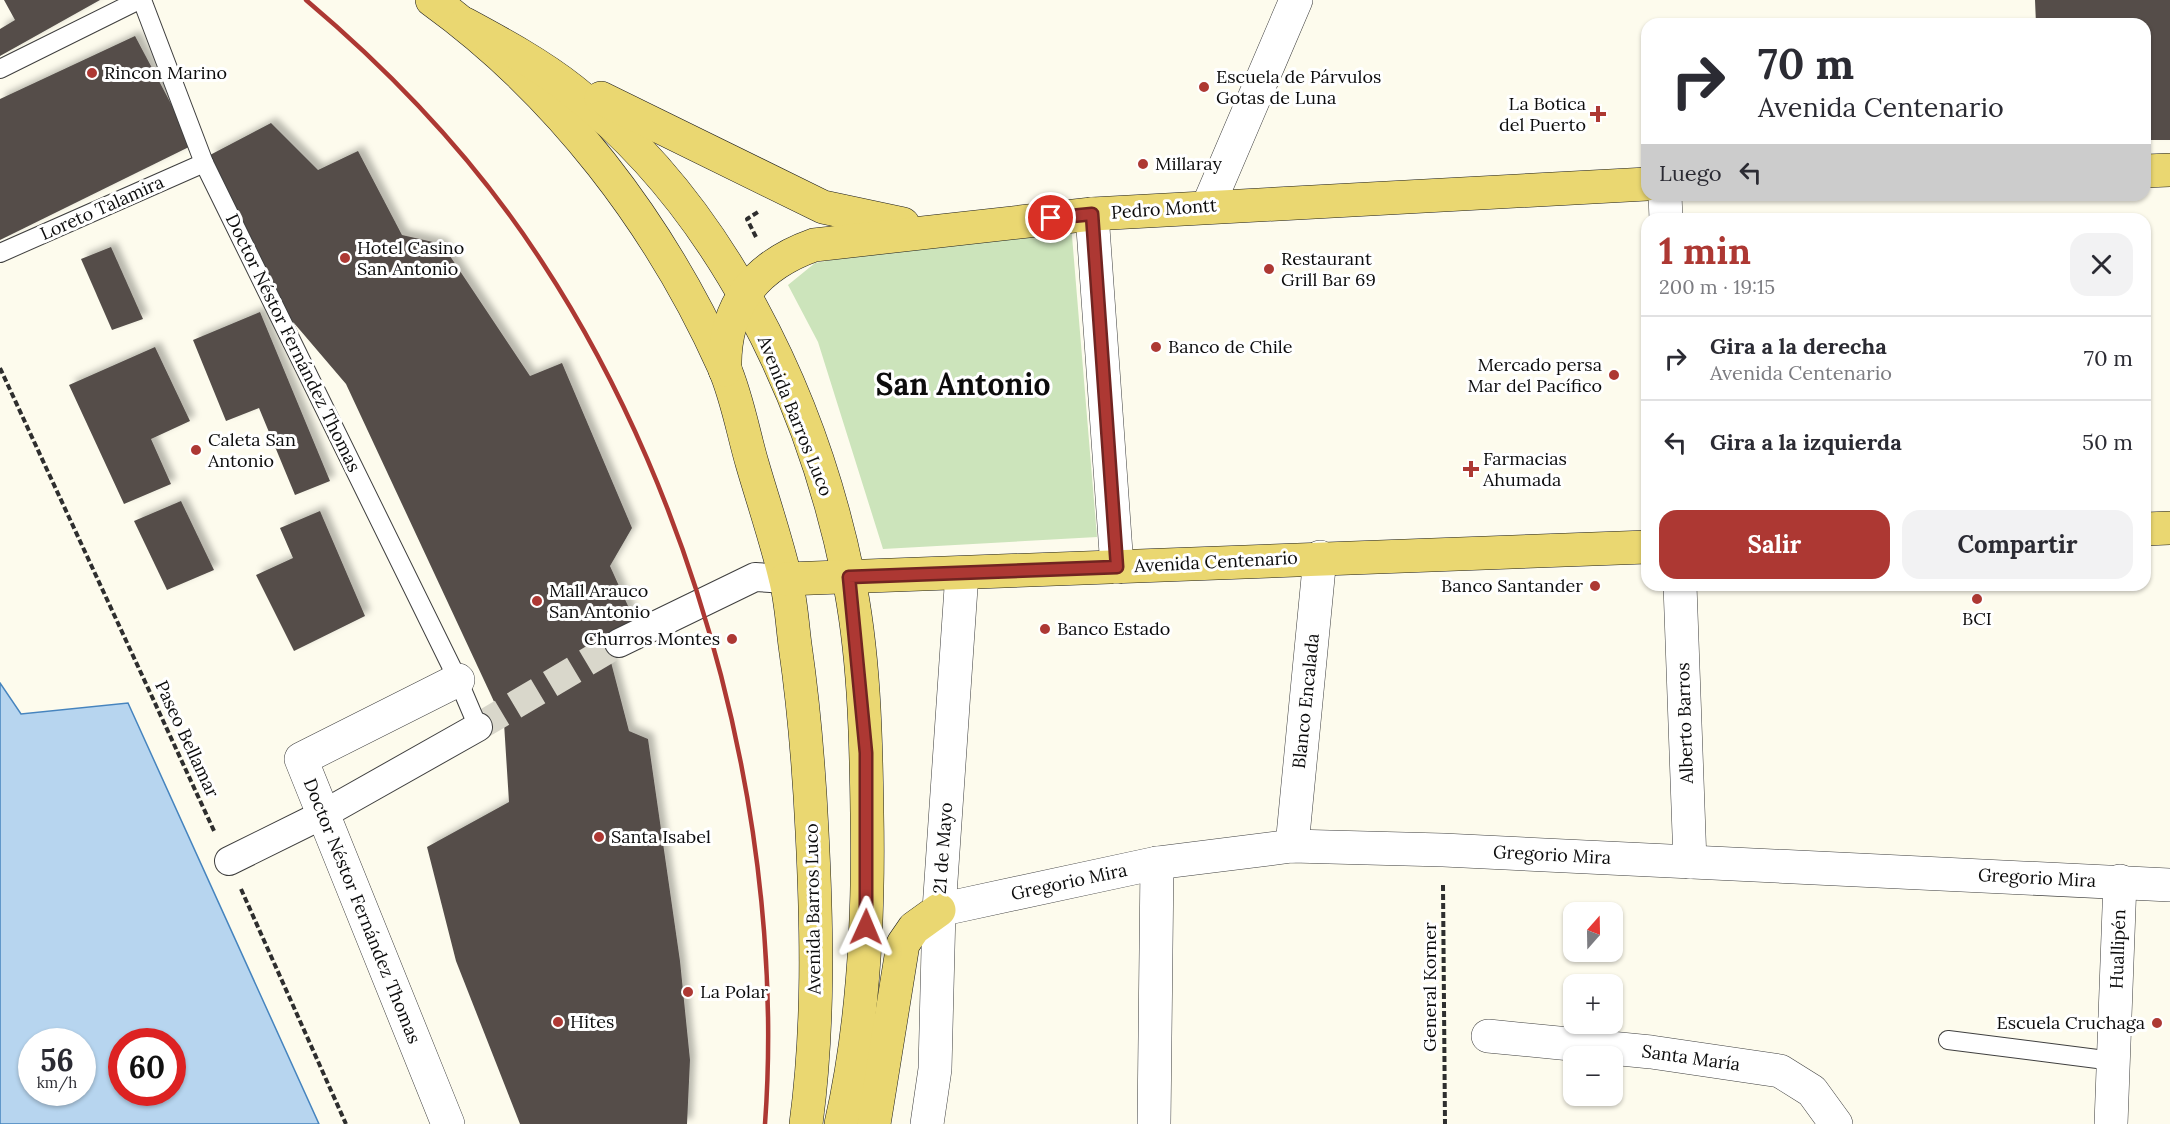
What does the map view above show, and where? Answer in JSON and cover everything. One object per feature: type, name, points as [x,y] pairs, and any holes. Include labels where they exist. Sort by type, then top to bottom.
[{"type":"main road","points":[[432,0],[465,24]]},
{"type":"main road","name":"Avenida Barros Luco","points":[[465,24],[532,61],[580,96],[645,156],[699,222],[744,294],[779,364],[806,434],[830,505],[849,577],[866,753],[868,840],[866,927],[859,1013],[842,1124]]},
{"type":"main road","name":"Avenida Barros Luco","points":[[465,24],[518,72],[558,114],[612,178],[671,266],[725,370],[786,579],[800,681],[810,783],[815,887],[812,1078],[806,1124]]},
{"type":"main road","points":[[532,61],[643,121],[823,207],[901,224],[971,226]]},
{"type":"main road","points":[[2151,171],[2170,170]]},
{"type":"main road","name":"Pedro Montt","points":[[725,370],[728,330],[744,294],[773,264],[793,252],[814,245],[1092,214],[1641,184]]},
{"type":"main road","points":[[2151,529],[2170,528]]},
{"type":"main road","name":"Avenida Centenario","points":[[786,579],[1320,557],[1641,547]]},
{"type":"main road","points":[[874,1124],[903,944],[914,928],[939,910]]},
{"type":"street","points":[[1208,206],[1296,0]]},
{"type":"street","points":[[1092,214],[1117,567]]},
{"type":"street","name":"Blanco Encalada","points":[[1292,846],[1320,557]]},
{"type":"street","name":"21 de Mayo","points":[[927,1124],[935,1069],[939,910],[962,573]]},
{"type":"street","points":[[619,643],[755,577],[786,579]]},
{"type":"street","name":"Alberto Barros","points":[[1680,591],[1690,862]]},
{"type":"street","name":"Doctor Néstor Fernández Thomas","points":[[448,1124],[301,759],[458,680]]},
{"type":"street","points":[[229,861],[322,815],[478,727]]},
{"type":"street","name":"Gregorio Mira","points":[[939,910],[1157,863],[1292,846],[1443,850],[2170,885]]},
{"type":"street","points":[[1154,1124],[1157,863]]},
{"type":"street","name":"Huallipén","points":[[2111,1124],[2120,881]]},
{"type":"street","name":"Santa María","points":[[1488,1036],[1651,1052],[1780,1071],[1812,1091],[1836,1124]]},
{"type":"lane","points":[[0,69],[141,0]]},
{"type":"lane","name":"Doctor Néstor Fernández Thomas","points":[[141,0],[204,163],[458,680],[478,727]]},
{"type":"lane","name":"Loreto Talamira","points":[[0,253],[204,163]]},
{"type":"lane","points":[[1948,1040],[2113,1061]]},
{"type":"path","points":[[757,236],[793,252]]},
{"type":"path","name":"Paseo Bellamar","points":[[0,368],[229,861],[346,1124]]},
{"type":"path","name":"General Korner","points":[[1443,850],[1445,1124]]},
{"type":"green space","points":[[1071,224],[1097,537],[883,549],[818,342],[788,285],[815,263],[983,232]]},
{"type":"water","points":[[0,683],[21,714],[128,703],[319,1124],[0,1124]]},
{"type":"building","points":[[4,0],[100,0],[0,56],[0,29],[15,20]]},
{"type":"building","points":[[2035,0],[2170,0],[2170,140],[2151,140],[2151,18],[2036,18]]},
{"type":"building","points":[[135,36],[193,145],[0,240],[0,99]]},
{"type":"building","name":"Mall Arauco San Antonio","points":[[271,123],[318,170],[358,151],[402,235],[442,244],[530,376],[562,363],[632,528],[610,566],[642,637],[606,643],[629,731],[648,739],[680,961],[690,1060],[687,1124],[520,1124],[456,961],[427,847],[509,802],[504,723],[346,384],[288,316],[210,155]]},
{"type":"building","points":[[111,247],[143,319],[112,330],[81,259]]},
{"type":"building","points":[[260,312],[330,481],[295,495],[259,408],[226,421],[193,340]]},
{"type":"building","points":[[155,347],[190,421],[151,439],[171,484],[124,504],[69,385]]},
{"type":"building","points":[[181,501],[214,570],[167,590],[134,521]]},
{"type":"building","points":[[320,511],[365,616],[294,651],[256,575],[293,558],[280,528]]},
{"type":"tunnel","points":[[478,727],[619,643]]},
{"type":"railway","points":[[306,0],[403,90],[434,122],[491,190],[542,262],[598,357],[647,458],[688,565],[721,675],[746,788],[761,901],[768,1014],[765,1124]]},
{"type":"place","name":"Rincon Marino","points":[[92,73]]},
{"type":"place","name":"Escuela de Párvulos Gotas de Luna","points":[[1204,87]]},
{"type":"place","name":"La Botica del Puerto","points":[[1598,114]]},
{"type":"place","name":"Millaray","points":[[1143,164]]},
{"type":"place","name":"Hotel Casino San Antonio","points":[[345,258]]},
{"type":"place","name":"Restaurant Grill Bar 69","points":[[1269,269]]},
{"type":"place","name":"Banco de Chile","points":[[1156,347]]},
{"type":"place","name":"Mercado persa Mar del Pacífico","points":[[1614,375]]},
{"type":"place","name":"Caleta San Antonio","points":[[196,450]]},
{"type":"place","name":"Farmacias Ahumada","points":[[1471,469]]},
{"type":"place","name":"Banco Santander","points":[[1595,586]]},
{"type":"place","name":"BCI","points":[[1977,599]]},
{"type":"place","name":"Mall Arauco San Antonio","points":[[537,601]]},
{"type":"place","name":"Banco Estado","points":[[1045,629]]},
{"type":"place","name":"Churros Montes","points":[[732,639]]},
{"type":"place","name":"Santa Isabel","points":[[599,837]]},
{"type":"place","name":"La Polar","points":[[688,992]]},
{"type":"place","name":"Hites","points":[[558,1022]]},
{"type":"place","name":"Escuela Cruchaga","points":[[2157,1023]]},
{"type":"district","name":"San Antonio","points":[[963,385]]},
{"type":"route","points":[[866,927],[868,840],[866,753],[860,666],[849,577],[1117,567],[1092,214],[1051,218]]}]
